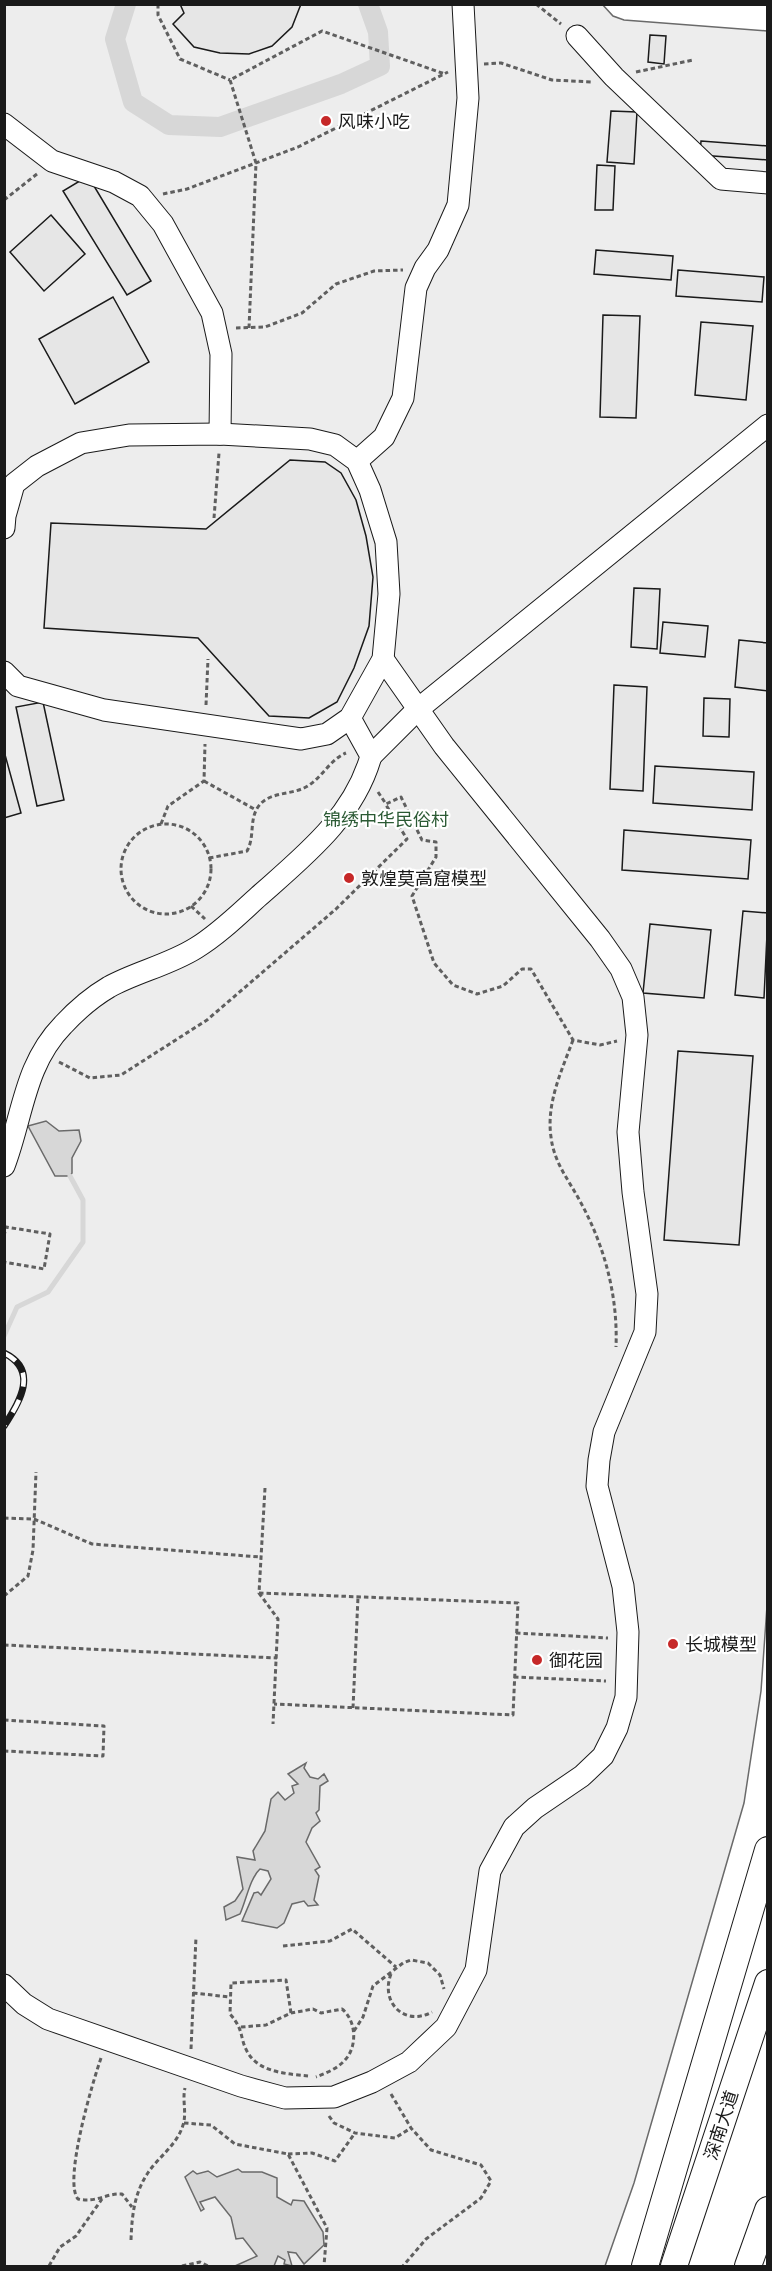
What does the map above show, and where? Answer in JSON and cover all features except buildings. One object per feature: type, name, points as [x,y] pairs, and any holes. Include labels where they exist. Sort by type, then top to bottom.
[{"type":"main road","points":[[645,2266],[768,1850]]},
{"type":"main road","name":"深南大道","points":[[674,2266],[768,1983]]},
{"type":"main road","points":[[662,2212],[737,2076]]},
{"type":"main road","points":[[748,2266],[768,2210]]},
{"type":"main road","points":[[761,2266],[768,2258]]},
{"type":"street","points":[[357,461],[384,437],[403,398],[416,288],[425,268],[438,250],[458,205],[468,98],[463,4]]},
{"type":"street","points":[[577,36],[614,77],[721,179],[768,183]]},
{"type":"street","points":[[4,124],[52,161],[114,182],[140,196],[162,224],[212,313],[221,354],[220,434]]},
{"type":"street","points":[[4,1166],[28,1081],[41,1052],[62,1026],[109,987],[173,960],[218,932],[317,844],[344,812],[367,758],[417,710],[768,425]]},
{"type":"street","points":[[4,528],[14,484],[38,466],[81,443],[129,435],[220,434],[310,439],[335,445],[357,461],[370,490],[386,542],[389,594],[383,659],[350,718],[327,734],[301,739],[104,710],[18,686],[4,672]]},
{"type":"street","points":[[4,1985],[24,2004],[48,2019],[285,2098],[334,2097],[384,2075],[409,2062],[446,2027],[476,1970],[490,1871],[497,1854],[514,1827],[535,1808],[582,1776],[603,1756],[616,1728],[626,1697],[628,1639],[623,1586],[597,1486],[604,1432],[645,1332],[647,1294],[633,1192],[628,1132],[637,1035],[633,997],[616,962],[417,710],[383,659]]},
{"type":"street","points":[[350,718],[367,758]]},
{"type":"path","points":[[158,4],[158,15],[180,59],[231,81]]},
{"type":"path","points":[[536,4],[577,36]]},
{"type":"path","points":[[231,81],[322,31],[445,74]]},
{"type":"path","points":[[140,196],[187,189],[298,147],[465,66],[501,63],[552,80],[591,82],[693,60]]},
{"type":"path","points":[[231,81],[256,163],[249,328]]},
{"type":"path","points":[[4,200],[52,161]]},
{"type":"path","points":[[214,324],[235,328],[265,327],[302,313],[336,284],[374,271],[425,268]]},
{"type":"path","points":[[214,518],[220,434]]},
{"type":"path","points":[[204,781],[208,658]]},
{"type":"path","points":[[41,1052],[90,1078],[121,1075],[207,1020],[336,909],[407,839],[386,804],[367,758],[341,755],[310,785],[302,790],[271,796],[256,810],[253,842],[247,851],[209,858]]},
{"type":"path","points":[[204,781],[256,810]]},
{"type":"path","points":[[161,824],[168,806],[204,781]]},
{"type":"path","points":[[386,804],[401,797],[422,840],[436,842],[436,857],[412,896],[434,963],[453,985],[477,994],[503,986],[522,969],[531,969],[573,1040],[600,1046],[637,1035]]},
{"type":"path","points":[[161,824],[176,825],[190,830],[201,840],[209,858],[208,882],[202,895],[192,906],[178,912],[163,914],[136,903],[127,891],[122,877],[122,862],[126,848],[135,836],[147,828],[161,824]]},
{"type":"path","points":[[573,1040],[551,1107],[551,1137],[559,1169],[581,1202],[603,1253],[617,1316],[616,1350]]},
{"type":"path","points":[[4,1236],[6,1227],[50,1234],[44,1269],[4,1262]]},
{"type":"path","points":[[4,1596],[28,1576],[33,1550],[36,1472]]},
{"type":"path","points":[[265,1488],[259,1593],[278,1619],[273,1724]]},
{"type":"path","points":[[4,1518],[34,1519],[92,1544],[260,1557]]},
{"type":"path","points":[[259,1593],[518,1603],[513,1715],[274,1704]]},
{"type":"path","points":[[353,1708],[358,1597]]},
{"type":"path","points":[[516,1633],[628,1639]]},
{"type":"path","points":[[4,1645],[277,1658]]},
{"type":"path","points":[[514,1677],[626,1682]]},
{"type":"path","points":[[4,1720],[104,1726],[103,1756],[4,1751]]},
{"type":"path","points":[[283,1946],[330,1941],[352,1929],[396,1967]]},
{"type":"path","points":[[131,2240],[132,2207],[140,2187],[152,2167],[173,2145],[184,2123],[182,2098],[190,2068],[196,1937]]},
{"type":"path","points":[[438,2007],[424,2016],[407,2016],[399,2012],[393,2007],[387,1991],[391,1974],[396,1967],[411,1960],[428,1963],[440,1974],[444,1991]]},
{"type":"path","points":[[291,2013],[286,1980],[231,1983],[230,2014],[241,2027],[248,2053],[264,2068],[287,2074],[316,2077],[331,2071],[346,2060],[354,2031],[363,2017],[373,1986],[380,1979],[391,1974]]},
{"type":"path","points":[[193,1993],[230,1997]]},
{"type":"path","points":[[241,2027],[266,2025],[291,2013],[313,2009],[321,2013],[342,2009],[349,2015],[354,2031]]},
{"type":"path","points":[[108,2039],[89,2093],[74,2175],[74,2195],[78,2199],[90,2202],[115,2193],[122,2194],[132,2207]]},
{"type":"path","points":[[384,2075],[394,2102],[411,2128],[431,2150],[481,2165],[491,2181],[481,2198],[426,2238],[403,2266]]},
{"type":"path","points":[[317,2098],[334,2123],[355,2133],[395,2138],[411,2128]]},
{"type":"path","points":[[184,2123],[211,2125],[235,2144],[288,2154],[312,2153],[335,2161],[355,2133]]},
{"type":"path","points":[[288,2154],[327,2228],[324,2266]]},
{"type":"path","points":[[49,2266],[60,2247],[76,2236],[102,2199]]},
{"type":"path","points":[[182,2266],[200,2262],[208,2266]]},
{"type":"shaded area","name":"锦绣中华民俗村","points":[[602,4],[613,16],[624,20],[767,31],[767,1606],[761,1691],[744,1803],[634,2183],[605,2266],[5,2266],[4,5]]},
{"type":"shaded area","points":[[46,1121],[59,1131],[79,1130],[81,1141],[72,1158],[70,1176],[55,1176],[28,1126]]},
{"type":"shaded area","points":[[306,1763],[304,1768],[310,1777],[318,1779],[324,1774],[328,1781],[320,1786],[319,1810],[316,1813],[320,1821],[312,1828],[306,1842],[320,1867],[315,1870],[319,1876],[314,1900],[318,1905],[308,1906],[304,1901],[292,1904],[284,1923],[277,1928],[242,1921],[254,1893],[258,1892],[261,1895],[271,1879],[268,1871],[260,1869],[251,1884],[240,1914],[226,1920],[224,1907],[235,1901],[243,1889],[237,1857],[255,1860],[253,1851],[265,1831],[271,1799],[278,1792],[285,1800],[294,1793],[292,1786],[298,1784],[288,1774]]},
{"type":"shaded area","points":[[238,2169],[242,2172],[262,2172],[277,2178],[277,2197],[291,2205],[293,2200],[304,2201],[323,2232],[324,2245],[304,2264],[296,2253],[288,2252],[292,2266],[284,2264],[285,2260],[278,2256],[274,2266],[235,2266],[257,2256],[243,2238],[236,2239],[231,2217],[215,2197],[200,2202],[204,2209],[201,2211],[185,2177],[193,2171],[197,2174],[208,2171],[217,2177]]},
{"type":"waterway","points":[[126,4],[115,39],[133,102],[169,125],[220,127],[341,84],[380,66],[378,32],[368,4]]},
{"type":"waterway","points":[[4,1336],[17,1307],[48,1292],[83,1242],[83,1200],[70,1176]]},
{"type":"railway","points":[[4,1353],[15,1360],[24,1377],[16,1407],[4,1426]]},
{"type":"place","name":"风味小吃","points":[[326,121]]},
{"type":"place","name":"敦煌莫高窟模型","points":[[349,878]]},
{"type":"place","name":"长城模型","points":[[673,1644]]},
{"type":"place","name":"御花园","points":[[537,1660]]}]
